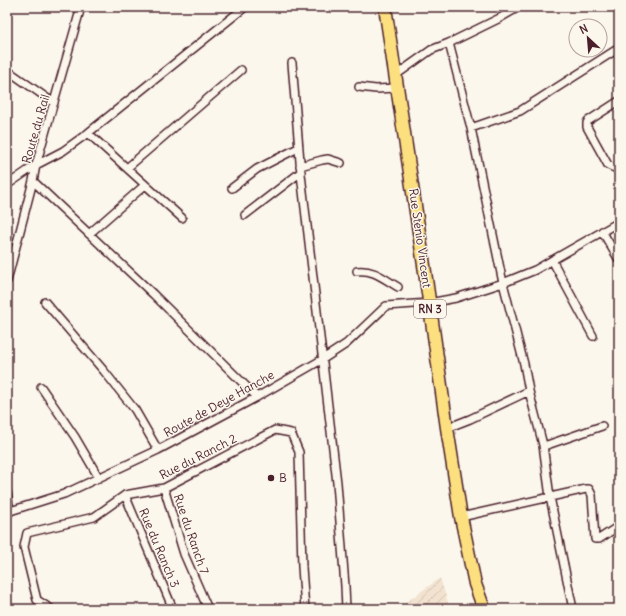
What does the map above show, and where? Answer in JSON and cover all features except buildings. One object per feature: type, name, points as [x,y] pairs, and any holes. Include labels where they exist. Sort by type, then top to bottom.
[{"type":"main road","name":"Rue Sténio Vincent","points":[[385,7],[461,517],[475,584],[484,609]]},
{"type":"street","points":[[7,185],[36,165],[63,151],[88,133],[245,7]]},
{"type":"street","points":[[396,75],[431,50],[450,43],[519,7]]},
{"type":"street","name":"Route du Rail","points":[[7,281],[36,165],[79,8]]},
{"type":"street","points":[[450,43],[471,128],[503,283],[543,445],[550,497],[573,609]]},
{"type":"street","points":[[471,128],[520,111],[619,48]]},
{"type":"street","points":[[292,63],[300,169],[337,483],[346,609]]},
{"type":"street","points":[[7,70],[54,103]]},
{"type":"street","points":[[127,168],[241,70]]},
{"type":"street","points":[[359,87],[376,89],[397,88]]},
{"type":"street","points":[[619,101],[588,121],[587,127],[608,165],[619,170]]},
{"type":"street","points":[[88,133],[182,218]]},
{"type":"street","points":[[232,188],[257,169],[298,148]]},
{"type":"street","points":[[245,215],[300,169],[328,159],[341,163]]},
{"type":"street","points":[[33,181],[153,294],[257,397]]},
{"type":"street","points":[[90,234],[145,185]]},
{"type":"street","name":"Route de Deye Hanche","points":[[9,512],[64,494],[99,478],[158,450],[257,397],[346,344],[386,306],[429,303],[456,298],[503,283],[535,270],[619,222]]},
{"type":"street","points":[[602,231],[619,260]]},
{"type":"street","points":[[552,260],[593,336]]},
{"type":"street","points":[[357,271],[365,270],[373,272],[398,288]]},
{"type":"street","points":[[44,302],[104,371],[135,410],[158,450]]},
{"type":"street","points":[[41,387],[75,437],[99,478]]},
{"type":"street","points":[[447,428],[470,419],[529,391]]},
{"type":"street","points":[[543,445],[547,445],[602,426]]},
{"type":"street","name":"Rue du Ranch 2","points":[[51,609],[37,600],[24,547],[27,533],[94,517],[125,495],[164,488],[275,430],[291,433],[299,452],[302,567],[305,609]]},
{"type":"street","name":"Rue du Ranch 7","points":[[164,488],[184,554],[208,609]]},
{"type":"street","points":[[461,517],[589,489],[592,495],[595,539],[598,539],[619,526]]},
{"type":"street","points":[[7,492],[9,512]]},
{"type":"street","name":"Rue du Ranch 3","points":[[125,495],[173,609]]},
{"type":"shaded area","points":[[440,578],[450,609],[397,609]]},
{"type":"place","name":"B","points":[[271,478]]}]
